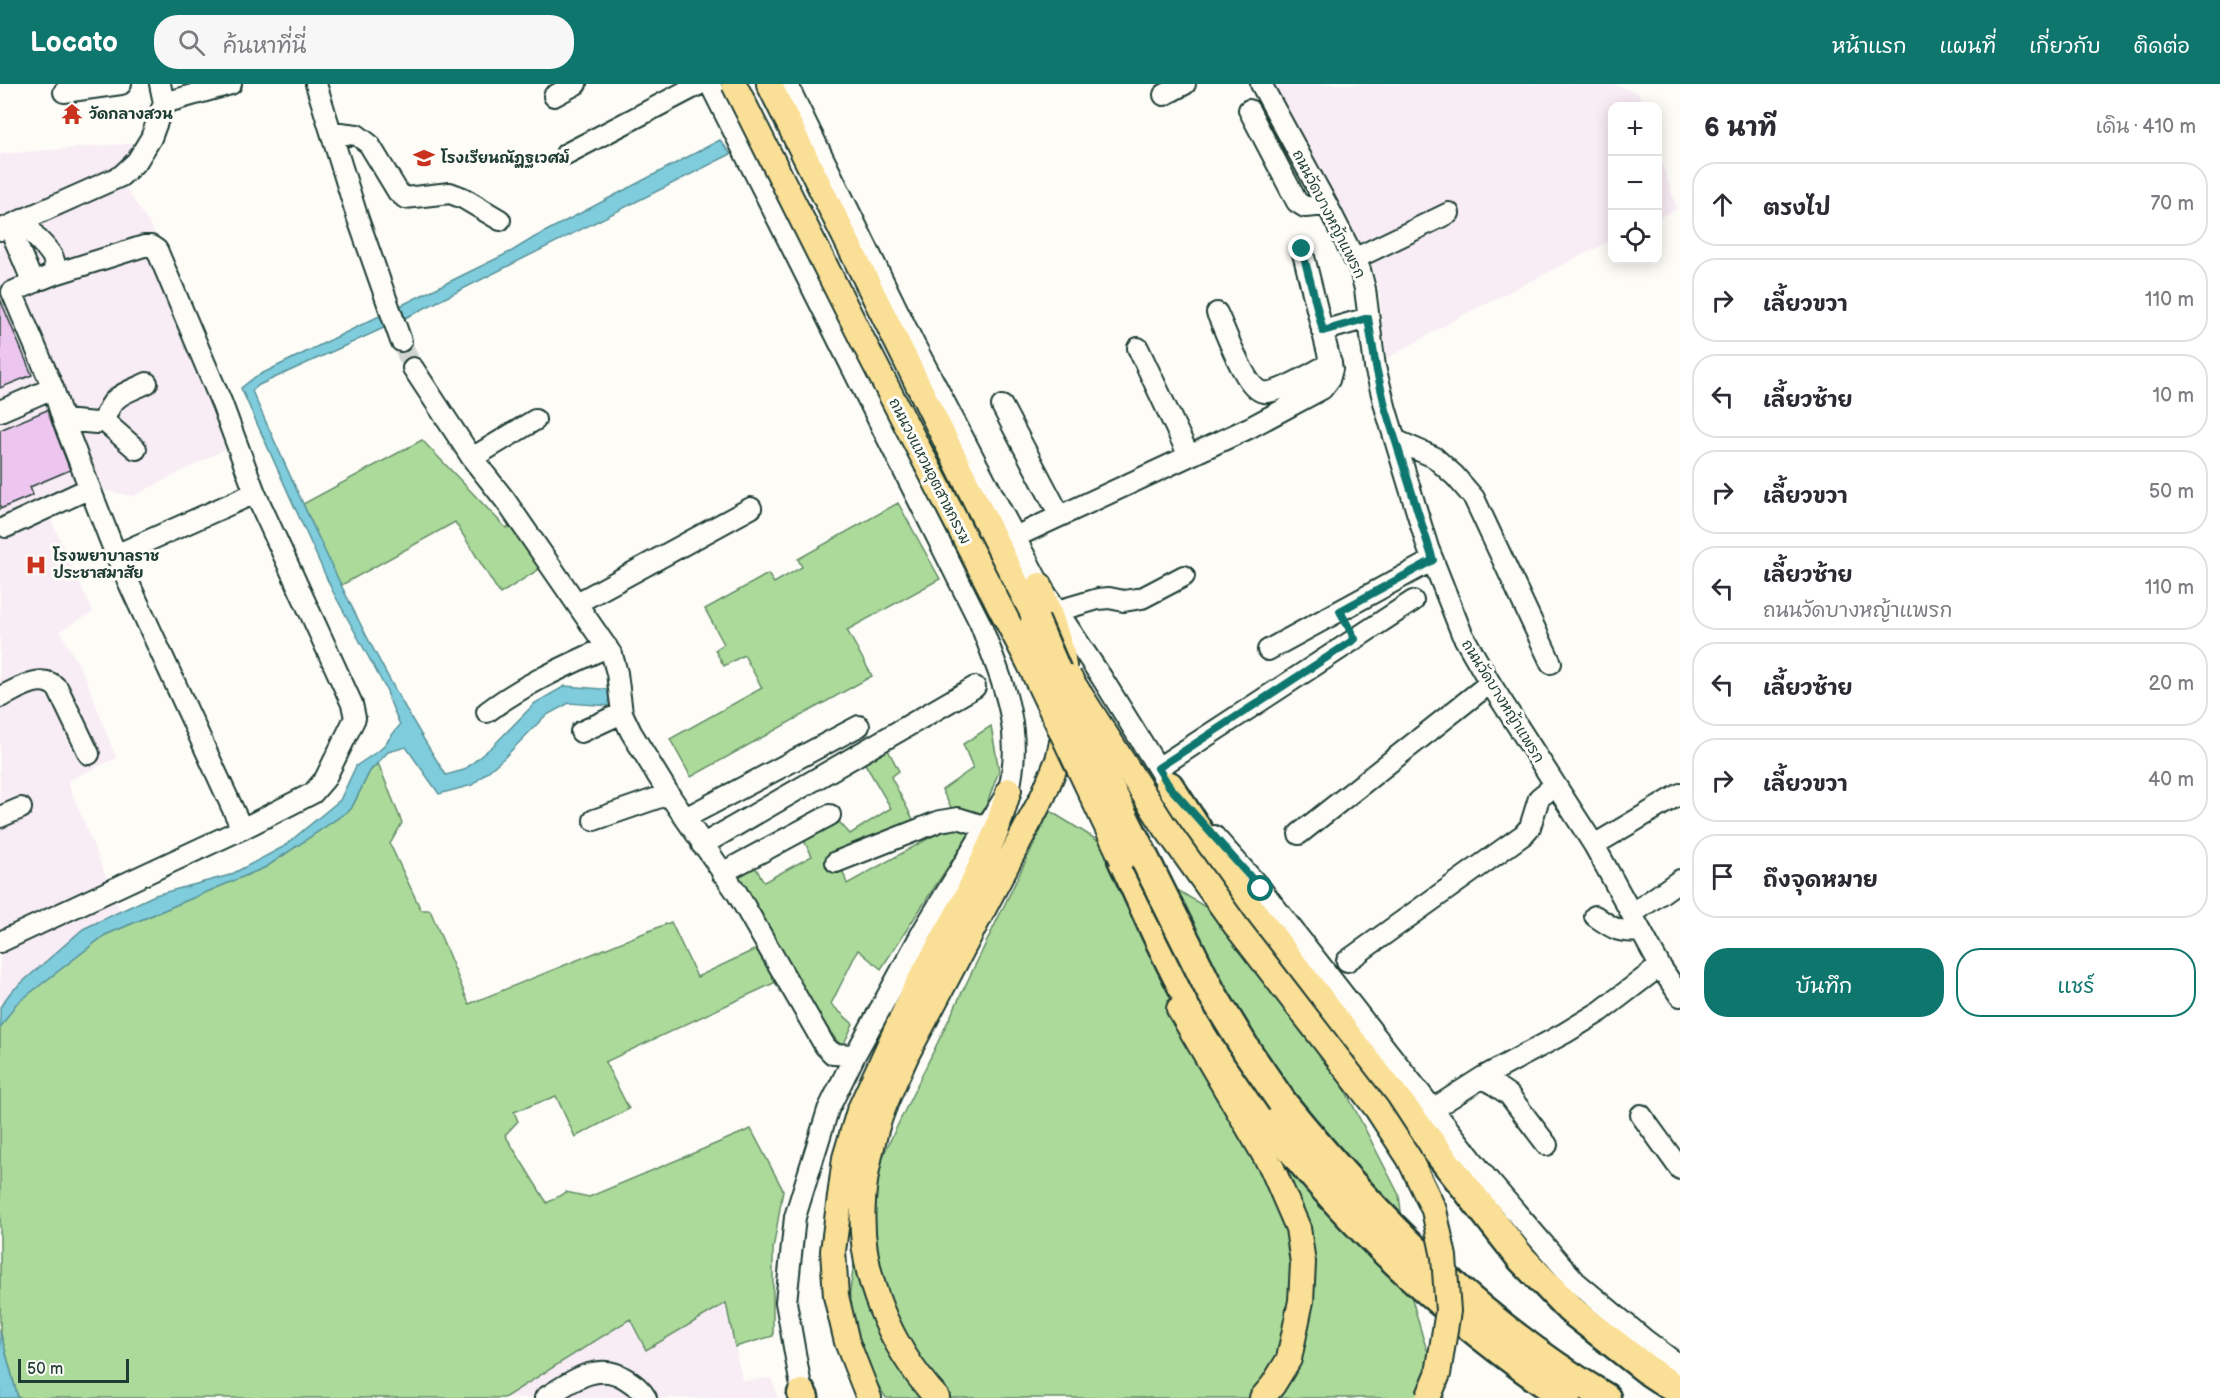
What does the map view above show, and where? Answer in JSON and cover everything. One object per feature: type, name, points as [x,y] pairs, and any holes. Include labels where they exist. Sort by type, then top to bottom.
[{"type":"highway","points":[[1046,616],[1063,688],[1116,804],[1210,992],[1246,1051],[1282,1102],[1329,1160],[1441,1275],[1484,1313],[1533,1351],[1606,1398]]},
{"type":"highway","points":[[1163,777],[1243,900],[1521,1258],[1569,1309],[1650,1372],[1680,1392]]},
{"type":"highway","points":[[1122,859],[1165,953],[1193,1006],[1225,1059],[1264,1116],[1312,1175],[1350,1217],[1427,1291],[1470,1328],[1566,1398]]},
{"type":"main road","name":"ถนนวงแหวนอุตสาหกรรม","points":[[734,84],[1029,663],[1122,859],[1157,965],[1177,1006],[1272,1168],[1298,1228],[1303,1263],[1301,1300],[1288,1359],[1273,1385],[1262,1398]]},
{"type":"main road","name":"ถนนวงแหวนอุตสาหกรรม","points":[[769,84],[1106,736],[1163,824],[1231,920],[1377,1109],[1409,1158],[1434,1210],[1444,1257],[1448,1311],[1438,1374],[1428,1398]]},
{"type":"main road","points":[[937,1398],[923,1383],[893,1335],[873,1287],[865,1245],[862,1203],[876,1129],[890,1092],[907,1054],[1026,829],[1058,760],[1065,729],[1066,678],[1062,652],[1040,585]]},
{"type":"main road","points":[[869,1398],[847,1342],[836,1296],[833,1251],[836,1212],[845,1158],[859,1111],[915,989],[968,894],[996,832],[1009,790]]},
{"type":"street","points":[[64,93],[121,84]]},
{"type":"street","points":[[12,225],[121,176],[137,161],[151,138],[162,93],[231,84]]},
{"type":"street","points":[[316,84],[358,219],[399,336]]},
{"type":"street","points":[[554,96],[576,84]]},
{"type":"street","points":[[566,154],[702,84],[730,123]]},
{"type":"street","points":[[710,84],[980,623],[1008,703],[1015,736],[1015,765],[1009,790],[924,929],[855,1055],[828,1110],[795,1217],[786,1302],[803,1397]]},
{"type":"street","points":[[787,84],[914,342],[1040,585],[1046,616],[1102,678],[1163,777],[1261,889],[1485,1176],[1576,1282],[1680,1366]]},
{"type":"street","points":[[1164,95],[1185,84]]},
{"type":"street","name":"ถนนวัดบางหญ้าแพรก","points":[[1261,84],[1327,204],[1354,259],[1365,289],[1376,367],[1395,440],[1433,560],[1462,634],[1490,683],[1594,845],[1660,966],[1680,996]]},
{"type":"street","points":[[1249,110],[1297,202],[1305,207],[1327,204]]},
{"type":"street","points":[[332,132],[357,135],[369,144],[398,192],[405,198],[450,193],[500,220]]},
{"type":"street","points":[[1354,259],[1449,213]]},
{"type":"street","points":[[12,225],[33,235],[53,256],[55,268],[52,275]]},
{"type":"street","points":[[12,225],[33,283]]},
{"type":"street","points":[[0,942],[242,829],[313,793],[325,779],[355,718],[352,704],[255,494],[222,404],[157,250],[151,246],[144,246],[52,275],[6,294],[53,388],[63,420],[116,555],[242,829]]},
{"type":"street","points":[[1015,537],[1249,428],[1322,389],[1329,380],[1332,369],[1302,249]]},
{"type":"street","points":[[1217,313],[1246,377],[1256,389],[1263,392],[1279,389],[1331,363]]},
{"type":"street","points":[[1323,331],[1368,318]]},
{"type":"street","points":[[1138,348],[1189,456]]},
{"type":"street","points":[[413,368],[472,458],[505,500],[612,655],[617,673],[622,713],[669,794],[737,893],[825,1046],[834,1054],[855,1055]]},
{"type":"street","points":[[104,421],[110,403],[147,383]]},
{"type":"street","points":[[0,411],[53,388]]},
{"type":"street","points":[[1002,406],[1060,516]]},
{"type":"street","points":[[63,420],[96,423],[104,421]]},
{"type":"street","points":[[472,458],[535,420]]},
{"type":"street","points":[[104,421],[136,449]]},
{"type":"street","points":[[1395,440],[1434,457],[1474,498],[1551,663]]},
{"type":"street","points":[[6,527],[90,488]]},
{"type":"street","points":[[116,555],[255,494]]},
{"type":"street","points":[[577,603],[751,508]]},
{"type":"street","points":[[1269,650],[1433,560]]},
{"type":"street","points":[[1046,616],[1098,599],[1109,598],[1124,601],[1142,598],[1184,576]]},
{"type":"street","points":[[1163,777],[1355,639],[1413,601]]},
{"type":"street","points":[[1340,611],[1355,639]]},
{"type":"street","points":[[487,712],[538,679],[607,647]]},
{"type":"street","points":[[0,697],[36,682],[44,680],[52,682],[58,689],[89,754]]},
{"type":"street","points":[[1299,834],[1490,683]]},
{"type":"street","points":[[702,844],[975,687]]},
{"type":"street","points":[[581,732],[622,713]]},
{"type":"street","points":[[685,818],[859,726]]},
{"type":"street","points":[[1347,961],[1523,835],[1530,827],[1539,798],[1555,785]]},
{"type":"street","points":[[594,820],[669,794]]},
{"type":"street","points":[[1594,845],[1680,794]]},
{"type":"street","points":[[0,817],[21,808]]},
{"type":"street","points":[[722,873],[830,815]]},
{"type":"street","points":[[836,862],[940,821],[958,818],[987,827]]},
{"type":"street","points":[[1595,916],[1614,930],[1624,932],[1637,923],[1680,880]]},
{"type":"street","points":[[1433,1109],[1483,1077],[1583,1022],[1660,966]]},
{"type":"street","points":[[1483,1077],[1509,1095],[1547,1145]]},
{"type":"street","points":[[1641,1115],[1680,1169]]},
{"type":"street","points":[[545,1398],[572,1391],[578,1377],[600,1370],[619,1374],[640,1388],[646,1398]]},
{"type":"shaded area","points":[[1272,84],[1613,84],[1638,93],[1641,102],[1608,102],[1608,242],[1461,316],[1386,359],[1379,289],[1369,258]]},
{"type":"shaded area","name":"โรงพยาบาลราช ประชาสมาสัย","points":[[139,143],[126,188],[158,238],[243,440],[133,496],[90,488],[50,518],[93,612],[60,631],[86,679],[116,758],[67,781],[120,911],[83,929],[10,993],[0,1007],[0,154]]},
{"type":"shaded area","points":[[1662,163],[1677,209],[1662,216]]},
{"type":"shaded area","points":[[726,1302],[742,1381],[771,1378],[778,1398],[504,1398],[630,1319],[646,1350]]},
{"type":"green space","points":[[422,440],[506,528],[514,523],[544,566],[500,594],[455,522],[340,586],[303,504]]},
{"type":"green space","points":[[898,503],[940,579],[847,630],[872,676],[691,777],[670,739],[762,688],[744,655],[724,666],[715,650],[724,644],[705,609],[768,574],[774,583],[802,567],[798,559]]},
{"type":"green space","points":[[991,726],[999,771],[986,806],[978,817],[953,811],[942,790],[973,768],[963,744]]},
{"type":"green space","points":[[885,744],[899,771],[891,777],[916,825],[847,855],[843,872],[847,884],[956,823],[972,830],[881,969],[858,950],[831,1004],[853,1024],[842,1048],[811,1005],[734,876],[754,865],[764,882],[812,856],[801,835],[834,816],[850,834],[891,808],[861,757]]},
{"type":"green space","points":[[378,763],[402,823],[390,844],[421,910],[430,910],[469,1004],[671,922],[697,977],[756,949],[776,982],[605,1062],[629,1109],[575,1137],[556,1096],[514,1112],[518,1121],[505,1135],[547,1203],[566,1192],[589,1197],[751,1129],[783,1190],[773,1250],[773,1336],[735,1347],[726,1303],[646,1350],[630,1319],[504,1398],[18,1398],[0,1331],[0,1028],[15,1004],[105,935],[266,867],[351,809],[370,771]]},
{"type":"green space","points":[[1050,811],[1236,926],[1331,1063],[1399,1195],[1412,1299],[1444,1398],[886,1398],[844,1331],[863,1203],[888,1145]]},
{"type":"water","points":[[720,140],[731,154],[399,321],[259,385],[252,391],[366,635],[446,775],[464,770],[494,745],[535,703],[565,686],[613,690],[611,706],[569,703],[545,716],[505,757],[472,785],[439,794],[406,747],[388,752],[370,771],[351,809],[266,867],[105,935],[16,1004],[0,1028],[0,1007],[10,993],[83,929],[155,895],[230,875],[283,847],[340,800],[356,766],[381,749],[400,725],[387,691],[332,590],[241,388],[255,377],[512,251]]},
{"type":"water","points":[[0,1331],[18,1398],[0,1398]]},
{"type":"building","points":[[0,299],[32,375],[0,388]]},
{"type":"building","points":[[47,410],[70,470],[30,487],[33,495],[0,509],[0,430]]},
{"type":"tunnel","points":[[401,341],[413,368]]},
{"type":"place","name":"วัดกลางสวน","points":[[72,114]]},
{"type":"place","name":"โรงเรียนณัฏฐเวศม์","points":[[424,158]]},
{"type":"place","name":"โรงพยาบาลราช ประชาสมาสัย","points":[[36,565]]},
{"type":"route","points":[[1261,889],[1169,786],[1158,768],[1355,639],[1340,611],[1433,560],[1386,410],[1368,318],[1323,331],[1302,249]]}]
